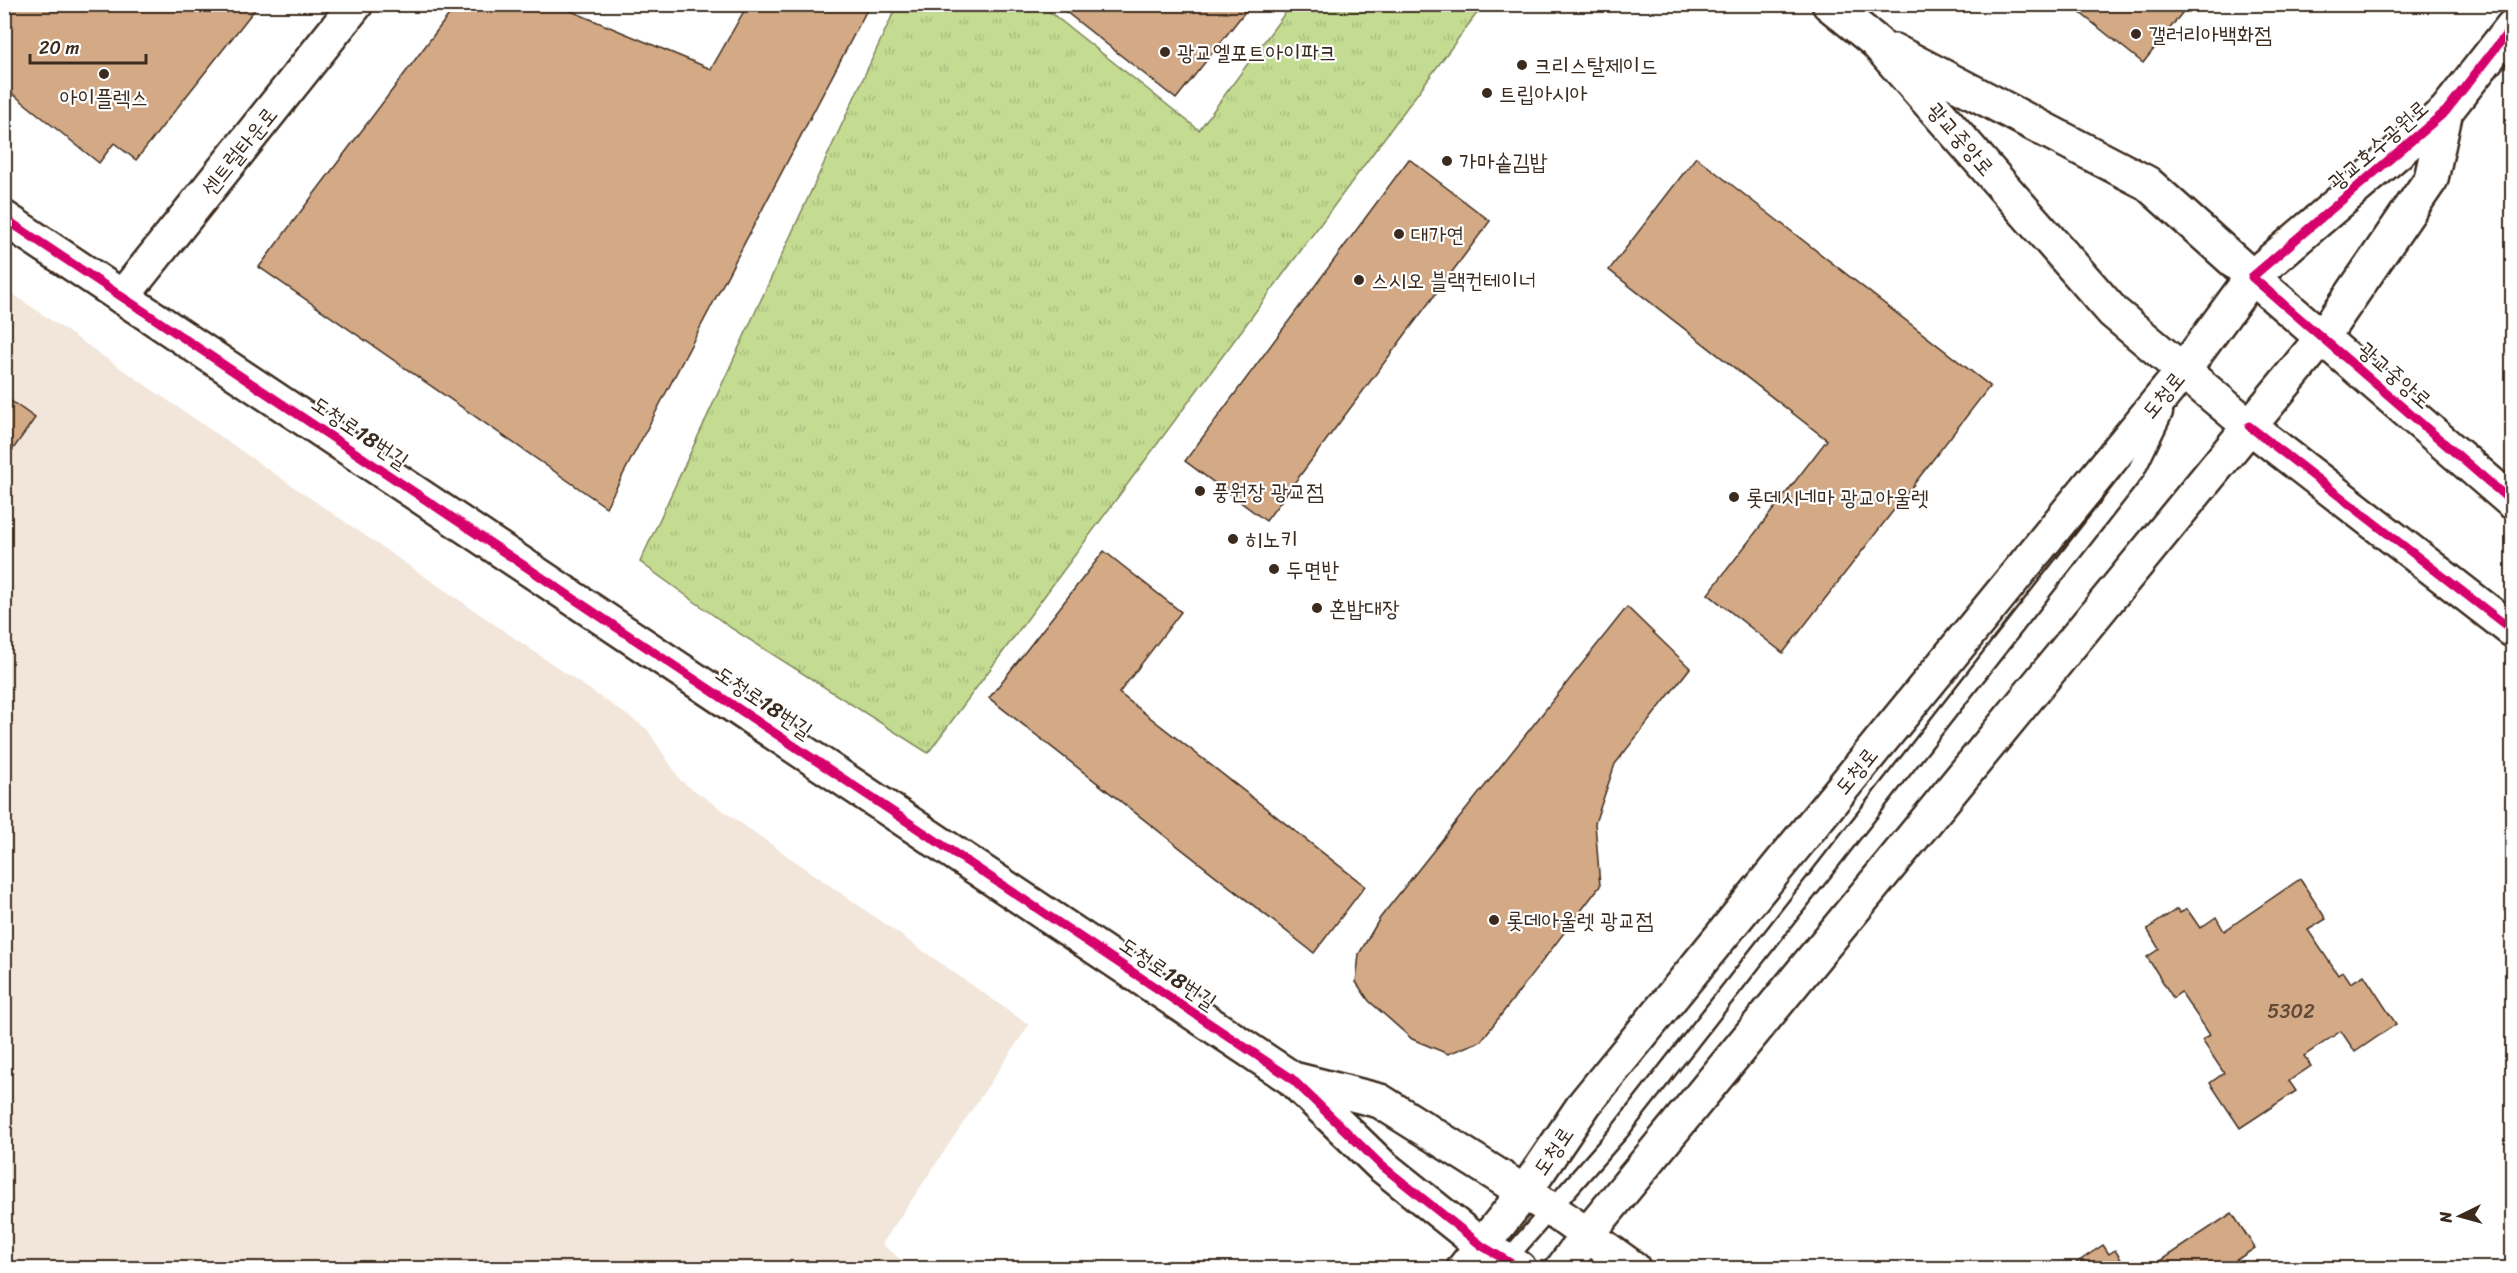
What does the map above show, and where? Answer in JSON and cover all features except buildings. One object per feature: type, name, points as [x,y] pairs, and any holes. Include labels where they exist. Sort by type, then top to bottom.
[{"type":"main road","name":"센트럴타운로","points":[[122,297],[356,4]]},
{"type":"main road","name":"광교중앙로","points":[[1829,4],[1876,42],[2113,312],[2249,426],[2512,630]]},
{"type":"main road","name":"광교호수공원로","points":[[2252,277],[2446,111],[2512,27]]},
{"type":"main road","name":"광교중앙로","points":[[1876,42],[2147,183],[2512,502]]},
{"type":"main road","name":"광교호수공원로","points":[[1563,1269],[1586,1236],[2322,338],[2431,179],[2446,111]]},
{"type":"main road","name":"도청로18번길","points":[[4,218],[1292,1078],[1381,1165],[1494,1262]]},
{"type":"main road","name":"도청로","points":[[1494,1262],[1538,1201],[1585,1103],[2183,371],[2252,277]]},
{"type":"main road","points":[[1292,1078],[1380,1101],[1538,1201],[1633,1269]]},
{"type":"lane","points":[[1538,1201],[1620,1131],[2136,471],[2183,371]]},
{"type":"shaded area","points":[[4,288],[647,729],[681,781],[1029,1025],[882,1244],[911,1268],[5,1268]]},
{"type":"green space","points":[[897,5],[1041,5],[1199,130],[1291,5],[1483,5],[928,753],[731,628],[640,562]]},
{"type":"cycle path","points":[[2512,27],[2446,111],[2252,277],[2512,502]]},
{"type":"cycle path","points":[[4,218],[1291,1078],[1381,1165],[1482,1246],[1519,1268]]},
{"type":"cycle path","points":[[2249,426],[2512,630]]},
{"type":"place","name":"갤러리아백화점","points":[[2136,34]]},
{"type":"place","name":"광교엘포트아이파크","points":[[1165,52]]},
{"type":"place","name":"크리스탈제이드","points":[[1522,65]]},
{"type":"place","name":"아이플렉스","points":[[104,74]]},
{"type":"place","name":"트립아시아","points":[[1487,93]]},
{"type":"place","name":"가마솥김밥","points":[[1447,161]]},
{"type":"place","name":"대가연","points":[[1399,234]]},
{"type":"place","name":"스시오 블랙컨테이너","points":[[1359,280]]},
{"type":"place","name":"풍원장 광교점","points":[[1200,491]]},
{"type":"place","name":"롯데시네마 광교아울렛","points":[[1734,497]]},
{"type":"place","name":"히노키","points":[[1233,539]]},
{"type":"place","name":"두면반","points":[[1274,569]]},
{"type":"place","name":"혼밥대장","points":[[1317,608]]},
{"type":"place","name":"롯데아울렛 광교점","points":[[1494,920]]}]
